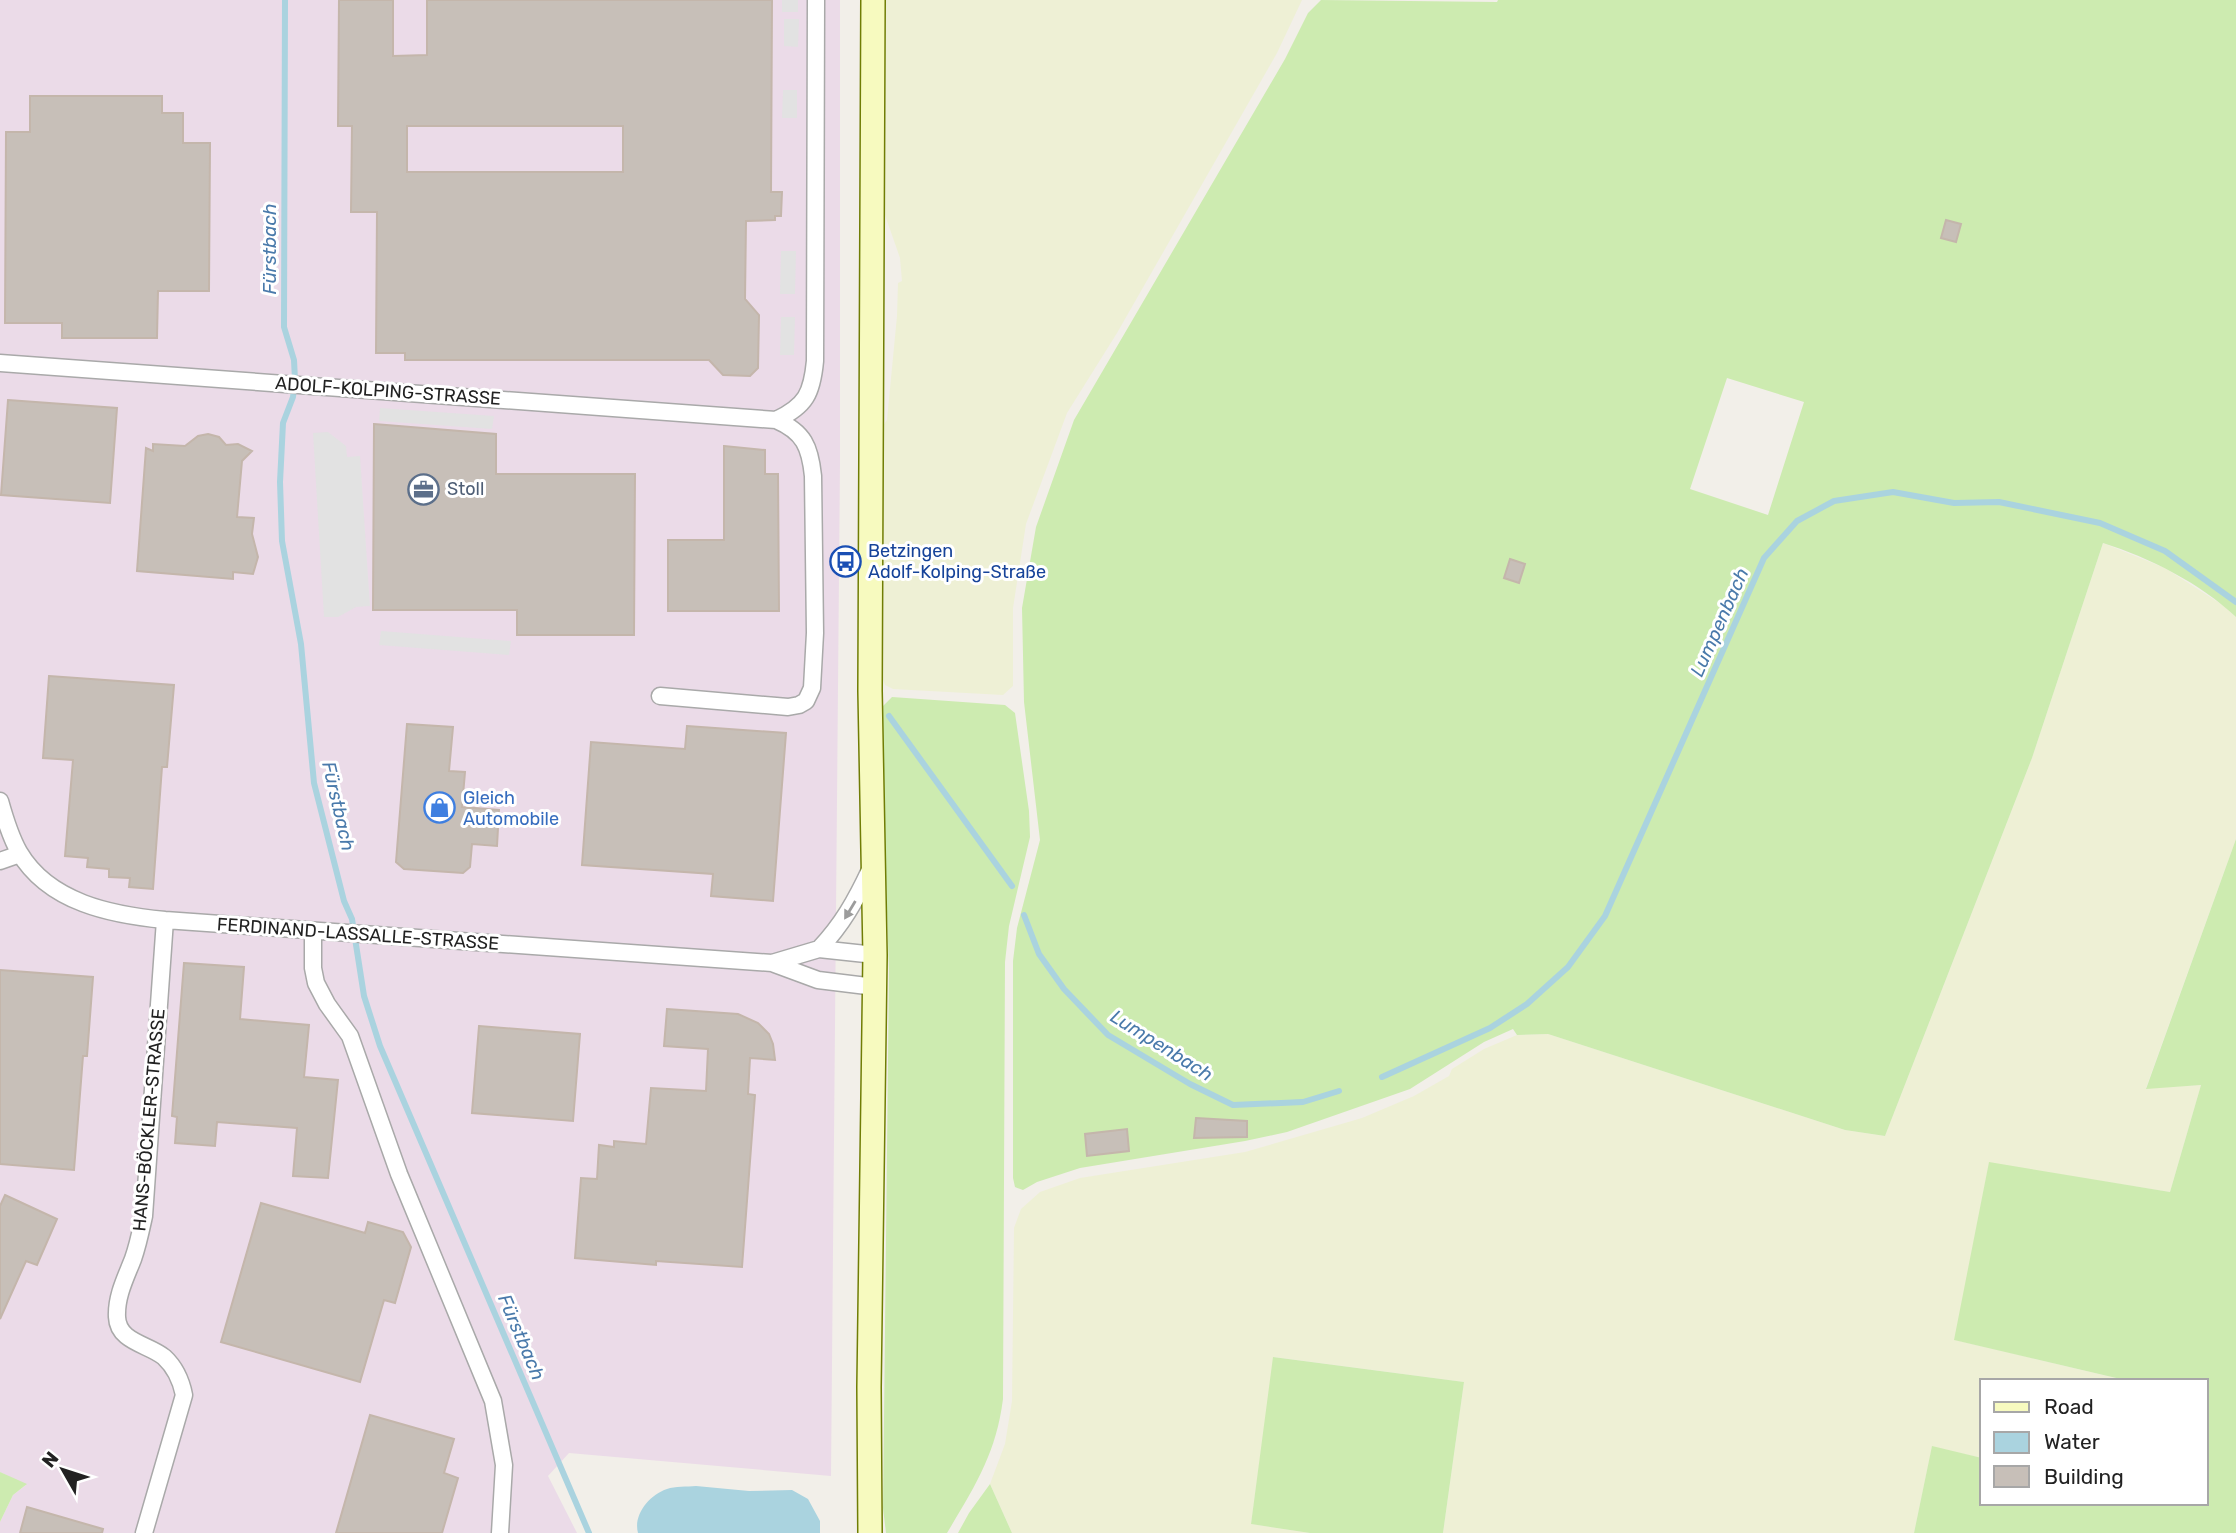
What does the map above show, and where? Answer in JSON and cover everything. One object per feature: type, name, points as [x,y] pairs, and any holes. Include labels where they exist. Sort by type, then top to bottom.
[{"type":"main road","points":[[870,1533],[869,1387],[875,987],[870,537],[873,0]]},
{"type":"street","points":[[776,420],[793,412],[807,398],[813,382],[815,361],[816,0]]},
{"type":"street","name":"ADOLF-KOLPING-STRASSE","points":[[0,363],[776,420]]},
{"type":"street","points":[[660,696],[789,707],[799,705],[810,694],[815,633],[811,456],[803,438],[791,426],[776,420]]},
{"type":"street","name":"FERDINAND-LASSALLE-STRASSE","points":[[0,801],[7,827],[20,854],[41,878],[61,892],[104,912],[165,920],[772,963],[818,980],[875,987]]},
{"type":"street","points":[[0,861],[20,854]]},
{"type":"street","points":[[819,949],[839,929],[855,904],[872,865]]},
{"type":"street","name":"HANS-BÖCKLER-STRASSE","points":[[144,1533],[184,1395],[181,1379],[173,1367],[163,1356],[124,1335],[117,1319],[118,1300],[144,1216],[165,920]]},
{"type":"street","points":[[313,931],[313,968],[316,983],[350,1036],[400,1174],[493,1401],[504,1465],[500,1533]]},
{"type":"street","name":"FERDINAND-LASSALLE-STRASSE","points":[[772,963],[819,949],[875,955]]},
{"type":"shaded area","points":[[0,0],[840,0],[840,463],[831,1476],[569,1453],[548,1476],[577,1533],[0,1533],[0,1522],[13,1495],[26,1485],[0,1472]]},
{"type":"shaded area","points":[[782,0],[798,0],[798,12],[782,12]]},
{"type":"shaded area","points":[[784,19],[799,19],[798,47],[784,46]]},
{"type":"shaded area","points":[[783,90],[797,90],[797,118],[782,118]]},
{"type":"shaded area","points":[[781,251],[796,251],[795,294],[780,294]]},
{"type":"shaded area","points":[[781,317],[795,317],[794,355],[780,355]]},
{"type":"shaded area","points":[[380,408],[494,416],[492,429],[379,421]]},
{"type":"shaded area","points":[[328,432],[346,446],[347,457],[360,456],[370,606],[356,607],[338,617],[324,617],[313,433]]},
{"type":"shaded area","points":[[381,631],[511,641],[509,655],[379,645]]},
{"type":"green space","points":[[883,0],[1302,0],[1277,53],[1117,333],[1067,413],[1026,524],[1013,608],[1013,686],[1003,695],[893,689],[885,685],[881,674],[882,427],[887,420],[898,283],[902,281],[900,258],[885,215]]},
{"type":"green space","points":[[1321,0],[2236,0],[2236,617],[2207,593],[2174,573],[2103,543],[2032,758],[1885,1136],[1845,1130],[1548,1034],[1517,1035],[1513,1029],[1484,1042],[1410,1089],[1287,1132],[1080,1168],[1037,1182],[1023,1190],[1015,1187],[1013,961],[1017,928],[1040,840],[1024,702],[1022,608],[1036,527],[1074,420],[1285,59],[1308,13]],"holes":[[[1727,378],[1804,402],[1768,515],[1690,489]]]},
{"type":"green space","points":[[2103,543],[2165,568],[2224,606],[2236,617],[2236,839],[2146,1088],[2201,1085],[2170,1192],[1989,1163],[1955,1340],[2121,1379],[1980,1379],[1980,1458],[1932,1447],[1914,1533],[1443,1533],[1464,1382],[1274,1357],[1251,1524],[1310,1533],[1012,1533],[990,1484],[1005,1444],[1012,1401],[1014,1228],[1021,1209],[1040,1192],[1080,1178],[1245,1152],[1362,1118],[1414,1096],[1449,1076],[1452,1069],[1484,1049],[1517,1035],[1548,1034],[1845,1130],[1885,1136],[2032,758]]},
{"type":"green space","points":[[892,697],[1005,705],[1015,713],[1029,811],[1030,837],[1009,926],[1005,962],[1003,1399],[990,1453],[947,1533],[886,1533],[883,1508],[889,970],[880,709]]},
{"type":"green space","points":[[2236,839],[2236,1533],[1914,1533],[1932,1446],[1980,1458],[1980,1505],[2208,1505],[2208,1379],[2120,1379],[1954,1340],[1989,1162],[2170,1192],[2201,1085],[2146,1089]]},
{"type":"green space","points":[[1273,1357],[1464,1382],[1443,1533],[1310,1533],[1251,1524]]},
{"type":"green space","points":[[0,1472],[27,1484],[13,1495],[0,1522]]},
{"type":"green space","points":[[990,1484],[1012,1533],[958,1533],[969,1513]]},
{"type":"water","points":[[696,1486],[749,1491],[792,1490],[808,1499],[820,1521],[820,1533],[638,1533],[640,1513],[654,1496],[670,1488]]},
{"type":"building","points":[[339,0],[393,0],[393,56],[427,55],[427,0],[772,0],[771,192],[782,192],[781,216],[775,216],[775,220],[746,221],[745,299],[759,315],[758,368],[750,376],[723,375],[709,360],[405,360],[405,353],[376,353],[377,212],[351,212],[352,126],[338,126]],"holes":[[[407,126],[623,126],[623,172],[407,172]]]},
{"type":"building","points":[[30,96],[162,96],[162,113],[183,113],[183,143],[210,143],[209,291],[158,291],[157,338],[62,338],[62,323],[5,323],[6,132],[30,132]]},
{"type":"building","points":[[1946,220],[1961,224],[1956,242],[1941,238]]},
{"type":"building","points":[[8,400],[117,408],[110,503],[1,495]]},
{"type":"building","points":[[374,424],[496,434],[496,474],[635,474],[634,635],[517,635],[517,610],[373,610]]},
{"type":"building","points":[[208,434],[219,437],[226,445],[238,444],[252,451],[242,461],[237,517],[254,518],[252,534],[258,557],[253,574],[233,572],[233,579],[137,571],[146,448],[153,451],[153,444],[185,446],[198,436]]},
{"type":"building","points":[[724,446],[765,450],[765,474],[778,474],[779,611],[668,611],[668,540],[724,540]]},
{"type":"building","points":[[1510,559],[1525,564],[1519,583],[1504,578]]},
{"type":"building","points":[[49,676],[174,685],[167,767],[162,767],[153,889],[129,887],[130,878],[109,877],[109,869],[87,867],[88,858],[65,856],[73,760],[43,758]]},
{"type":"building","points":[[407,724],[453,727],[449,771],[465,772],[462,807],[499,810],[497,846],[472,844],[470,867],[463,873],[404,869],[396,862]]},
{"type":"building","points":[[687,726],[786,733],[773,901],[711,896],[713,874],[582,865],[591,742],[685,749]]},
{"type":"building","points":[[184,963],[244,967],[240,1019],[309,1025],[304,1077],[338,1080],[328,1178],[293,1176],[297,1128],[217,1122],[215,1146],[175,1143],[177,1117],[172,1116]]},
{"type":"building","points":[[0,970],[93,977],[87,1056],[83,1056],[74,1170],[0,1164]]},
{"type":"building","points":[[667,1009],[738,1014],[758,1023],[769,1034],[773,1044],[775,1060],[750,1058],[748,1094],[755,1095],[742,1267],[656,1261],[656,1265],[575,1258],[581,1178],[597,1179],[599,1145],[614,1147],[614,1141],[646,1144],[651,1088],[706,1091],[708,1049],[664,1046]]},
{"type":"building","points":[[479,1026],[580,1034],[573,1121],[472,1113]]},
{"type":"building","points":[[1196,1118],[1247,1121],[1247,1137],[1194,1138]]},
{"type":"building","points":[[1127,1129],[1129,1151],[1087,1156],[1085,1134]]},
{"type":"building","points":[[5,1195],[57,1219],[37,1265],[26,1261],[0,1319],[0,1206]]},
{"type":"building","points":[[261,1203],[365,1233],[368,1222],[403,1232],[411,1247],[395,1303],[384,1300],[360,1382],[221,1342]]},
{"type":"building","points":[[370,1415],[454,1439],[444,1473],[458,1478],[442,1533],[336,1533]]},
{"type":"building","points":[[27,1507],[103,1529],[102,1533],[20,1533]]},
{"type":"waterway","name":"Fürstbach","points":[[285,0],[284,327],[294,360],[295,380],[293,397],[283,423],[280,482],[282,541],[301,644],[314,783],[344,901],[352,919],[364,996],[380,1046],[589,1533]]},
{"type":"waterway","name":"Lumpenbach","points":[[1382,1077],[1490,1028],[1527,1004],[1568,967],[1605,916],[1764,558],[1797,521],[1834,501],[1893,492],[1954,503],[1999,502],[2100,523],[2165,551],[2236,602]]},
{"type":"waterway","name":"Lumpenbach","points":[[889,716],[1012,886]]},
{"type":"waterway","name":"Lumpenbach","points":[[1024,915],[1039,954],[1064,989],[1108,1035],[1190,1084],[1233,1105],[1303,1102],[1339,1091]]},
{"type":"place","name":"Stoll","points":[[424,489]]},
{"type":"place","name":"Betzingen Adolf-Kolping-Straße","points":[[845,561]]},
{"type":"place","name":"Gleich Automobile","points":[[440,808]]}]
